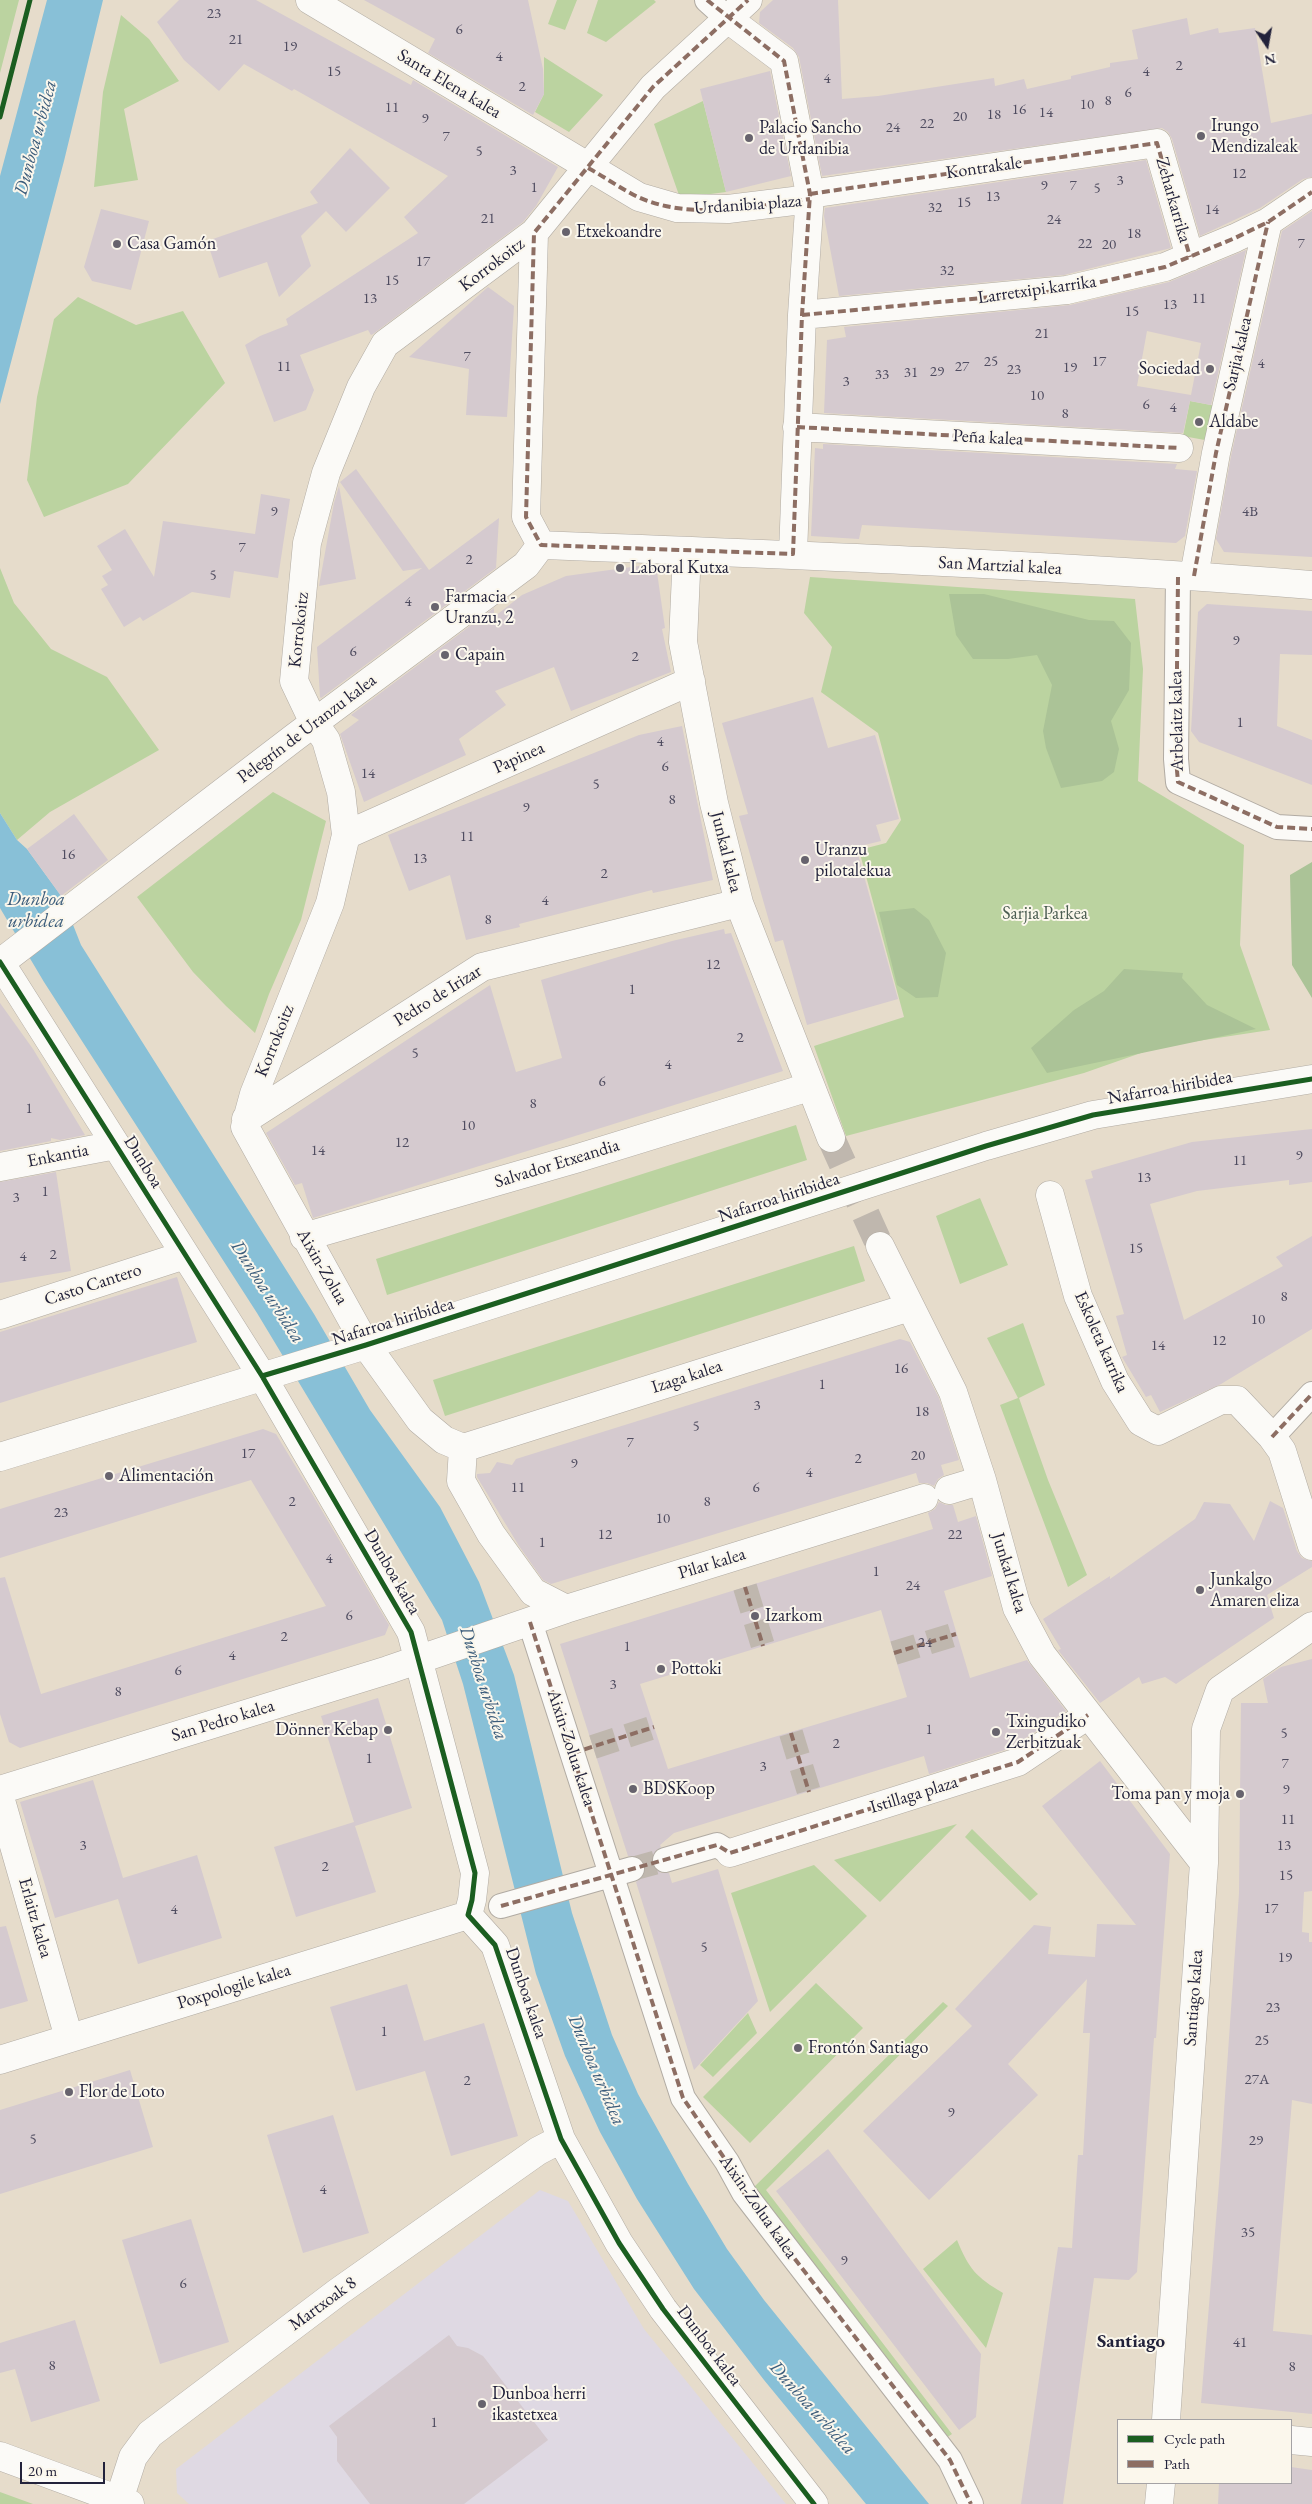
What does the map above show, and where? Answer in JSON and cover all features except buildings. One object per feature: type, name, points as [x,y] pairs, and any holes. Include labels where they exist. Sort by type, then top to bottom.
[{"type":"street","name":"Santa Elena kalea","points":[[310,0],[588,168]]},
{"type":"street","points":[[687,551],[542,545],[526,517],[534,233],[653,88],[713,5],[748,0]]},
{"type":"street","points":[[713,5],[784,61],[810,197]]},
{"type":"street","name":"Kontrakale","points":[[810,197],[1157,143]]},
{"type":"street","name":"Zeharkarrika","points":[[1157,143],[1190,257]]},
{"type":"street","name":"Urdanibia plaza","points":[[588,168],[639,197],[677,208],[728,209],[810,197],[796,427],[793,554]]},
{"type":"street","name":"Larretxipi karrika","points":[[802,315],[1067,290],[1165,267],[1268,222],[1312,192]]},
{"type":"street","name":"Sarjia kalea","points":[[1186,576],[1268,222]]},
{"type":"street","name":"Korrokoitz","points":[[246,1119],[330,903],[346,835],[342,792],[326,740],[314,723],[294,680],[307,543],[326,473],[361,387],[385,344],[534,233]]},
{"type":"street","name":"Peña kalea","points":[[796,427],[1179,448]]},
{"type":"street","name":"Pelegrín de Uranzu kalea","points":[[4,959],[314,723],[526,565],[542,545]]},
{"type":"street","name":"San Martzial kalea","points":[[687,551],[793,554],[1312,585]]},
{"type":"street","name":"Junkal kalea","points":[[687,551],[683,642],[714,803],[739,904],[809,1087],[831,1138]]},
{"type":"street","name":"Arbelaitz kalea","points":[[1186,576],[1176,759],[1178,782],[1277,827],[1312,829]]},
{"type":"street","name":"Papinea","points":[[346,835],[691,681]]},
{"type":"street","name":"Pedro de Irizar","points":[[246,1119],[482,967],[739,904]]},
{"type":"street","name":"Dunboa","points":[[4,959],[116,1145],[262,1376]]},
{"type":"street","name":"Nafarroa hiribidea","points":[[0,1457],[366,1345],[986,1146],[1093,1115],[1312,1079]]},
{"type":"street","name":"Salvador Etxeandia","points":[[304,1238],[575,1159],[809,1087]]},
{"type":"street","name":"Aixin-Zolua","points":[[246,1119],[245,1127],[304,1238],[366,1345],[420,1420],[444,1440],[463,1448]]},
{"type":"street","name":"Enkantia","points":[[0,1167],[116,1145]]},
{"type":"street","name":"Eskoleta karrika","points":[[1050,1194],[1078,1296],[1115,1381],[1141,1422],[1158,1431],[1221,1400],[1237,1400],[1272,1436],[1282,1451],[1312,1546]]},
{"type":"street","name":"Junkal kalea","points":[[880,1246],[953,1392],[982,1480],[1017,1608],[1042,1655],[1204,1864]]},
{"type":"street","name":"Casto Cantero","points":[[0,1315],[185,1255]]},
{"type":"street","name":"Izaga kalea","points":[[463,1448],[910,1307]]},
{"type":"street","name":"Dunboa kalea","points":[[262,1376],[411,1632],[420,1660],[475,1873],[468,1915],[495,1945],[561,2139],[619,2243],[663,2309],[814,2504]]},
{"type":"street","points":[[1272,1436],[1312,1394]]},
{"type":"street","points":[[463,1448],[461,1481],[491,1534],[533,1592],[566,1609]]},
{"type":"street","name":"Pilar kalea","points":[[445,1651],[566,1609],[982,1480]]},
{"type":"street","name":"Aixin-Zolua kalea","points":[[530,1622],[583,1750],[622,1872],[683,2098],[727,2162],[744,2193],[950,2460],[970,2504]]},
{"type":"street","name":"Santiago kalea","points":[[1166,2419],[1204,1864],[1206,1729],[1220,1690],[1312,1626]]},
{"type":"street","name":"San Pedro kalea","points":[[0,1790],[445,1651]]},
{"type":"street","name":"Istillaga plaza","points":[[730,1853],[1018,1762],[1088,1715]]},
{"type":"street","name":"Erlaitz kalea","points":[[0,1797],[69,2038]]},
{"type":"street","points":[[665,1860],[717,1845],[730,1853]]},
{"type":"street","points":[[502,1906],[622,1872]]},
{"type":"street","name":"Poxpologile kalea","points":[[0,2060],[468,1915]]},
{"type":"street","name":"Martxoak 8","points":[[125,2502],[133,2457],[150,2434],[338,2292],[538,2151],[561,2139]]},
{"type":"street","points":[[1292,2440],[1312,2442]]},
{"type":"street","points":[[0,2456],[125,2502]]},
{"type":"street","points":[[1159,2504],[1161,2484]]},
{"type":"shaded area","name":"Dunboa herri ikastetxea","points":[[540,2190],[568,2201],[644,2329],[786,2504],[189,2504],[177,2493],[176,2469]]},
{"type":"green space","points":[[0,0],[19,0],[0,73]]},
{"type":"green space","points":[[557,0],[577,0],[565,30],[548,24]]},
{"type":"green space","points":[[598,0],[654,0],[656,2],[606,42],[587,33]]},
{"type":"green space","points":[[121,15],[149,39],[179,81],[124,109],[138,180],[94,187],[103,92]]},
{"type":"green space","points":[[544,57],[603,95],[569,132],[535,112],[544,94]]},
{"type":"green space","points":[[703,101],[726,192],[680,198],[654,124]]},
{"type":"green space","points":[[78,297],[136,325],[183,311],[225,383],[128,484],[44,517],[27,480],[37,397],[54,319]]},
{"type":"green space","name":"Aldabe","points":[[1190,401],[1216,406],[1210,441],[1183,436]]},
{"type":"green space","points":[[0,568],[14,603],[51,649],[107,677],[159,750],[50,812],[17,840],[0,813]]},
{"type":"green space","name":"Sarjia Parkea","points":[[810,577],[1135,599],[1143,669],[1138,781],[1244,845],[1240,945],[1270,1030],[1158,1047],[1084,1073],[846,1136],[814,1046],[904,1017],[859,850],[886,843],[901,820],[878,733],[821,692],[832,647],[804,613]]},
{"type":"green space","points":[[949,594],[984,594],[1089,620],[1114,621],[1131,643],[1129,690],[1111,721],[1119,749],[1114,772],[1102,781],[1061,788],[1046,748],[1043,731],[1052,685],[1037,655],[1008,659],[973,659],[956,635]]},
{"type":"green space","points":[[273,792],[326,821],[301,920],[269,994],[255,1033],[193,972],[137,897]]},
{"type":"green space","points":[[1312,862],[1312,998],[1292,965],[1290,875]]},
{"type":"green space","points":[[914,908],[929,920],[946,953],[938,997],[916,998],[897,985],[879,912]]},
{"type":"green space","points":[[1124,969],[1183,973],[1182,978],[1207,1005],[1256,1029],[1047,1073],[1031,1048],[1074,1010],[1104,991]]},
{"type":"green space","points":[[796,1125],[807,1160],[387,1295],[376,1259]]},
{"type":"green space","points":[[980,1198],[1008,1265],[960,1284],[936,1216]]},
{"type":"green space","points":[[854,1246],[865,1281],[445,1416],[433,1380]]},
{"type":"green space","points":[[1023,1323],[1045,1385],[1019,1398],[1048,1480],[1087,1575],[1068,1587],[1000,1405],[1018,1398],[987,1338]]},
{"type":"green space","points":[[957,1824],[880,1902],[834,1860]]},
{"type":"green space","points":[[972,1829],[1038,1894],[1030,1901],[965,1837]]},
{"type":"green space","points":[[814,1865],[867,1916],[770,2012],[731,1893]]},
{"type":"green space","name":"Frontón Santiago","points":[[816,1983],[863,2028],[750,2143],[703,2097]]},
{"type":"green space","points":[[943,2002],[948,2006],[766,2190],[952,2434],[940,2442],[753,2188]]},
{"type":"green space","points":[[748,2013],[757,2033],[713,2077],[700,2065]]},
{"type":"green space","points":[[957,2240],[965,2258],[974,2271],[986,2282],[1003,2293],[986,2348],[923,2269]]},
{"type":"green space","points":[[0,2492],[33,2504],[0,2504]]},
{"type":"water","name":"Dunboa urbidea","points":[[47,0],[103,0],[64,161],[0,404],[0,176]]},
{"type":"water","name":"Dunboa urbidea","points":[[0,813],[17,840],[27,849],[62,897],[81,945],[314,1314],[370,1410],[440,1507],[479,1582],[514,1675],[572,1913],[612,2035],[638,2094],[727,2249],[764,2300],[929,2504],[866,2504],[764,2380],[694,2289],[637,2199],[600,2132],[565,2056],[536,1974],[463,1684],[442,1620],[257,1313],[44,982],[0,908]]},
{"type":"tunnel","points":[[831,1138],[880,1246]]},
{"type":"tunnel","points":[[745,1587],[763,1646]]},
{"type":"tunnel","points":[[894,1653],[956,1634]]},
{"type":"tunnel","points":[[593,1747],[654,1727]]},
{"type":"tunnel","points":[[791,1733],[809,1792]]},
{"type":"tunnel","points":[[632,1869],[665,1860]]},
{"type":"marked path","points":[[707,0],[784,61],[810,194],[802,315],[793,554],[541,545],[526,517],[534,233],[653,87],[748,0]]},
{"type":"marked path","points":[[810,194],[1157,143],[1190,257]]},
{"type":"marked path","points":[[588,168],[638,197],[658,204],[679,208],[723,210],[810,199]]},
{"type":"marked path","points":[[802,315],[1067,290],[1165,267],[1268,222],[1312,192]]},
{"type":"marked path","points":[[1194,576],[1216,453],[1268,222]]},
{"type":"marked path","points":[[797,427],[1179,448]]},
{"type":"marked path","points":[[1178,577],[1176,759],[1178,782],[1277,827],[1312,829]]},
{"type":"marked path","points":[[1272,1437],[1312,1394]]},
{"type":"marked path","points":[[745,1587],[763,1646]]},
{"type":"marked path","points":[[530,1622],[683,2098],[727,2162],[744,2193],[950,2460],[971,2504]]},
{"type":"marked path","points":[[894,1653],[956,1634]]},
{"type":"marked path","points":[[501,1906],[717,1845],[730,1853],[1018,1762],[1088,1715]]},
{"type":"marked path","points":[[573,1753],[654,1727]]},
{"type":"marked path","points":[[791,1733],[809,1792]]},
{"type":"cycle path","points":[[0,117],[30,0]]},
{"type":"cycle path","points":[[0,962],[262,1376],[411,1632],[475,1873],[468,1915],[495,1945],[561,2139],[619,2243],[663,2309],[814,2504]]},
{"type":"cycle path","points":[[262,1376],[366,1345],[986,1146],[1093,1115],[1312,1079]]},
{"type":"place","name":"Irungo Mendizaleak","points":[[1201,136]]},
{"type":"place","name":"Palacio Sancho de Urdanibia","points":[[749,138]]},
{"type":"place","name":"Etxekoandre","points":[[566,232]]},
{"type":"place","name":"Casa Gamón","points":[[117,244]]},
{"type":"place","name":"Sociedad","points":[[1210,369]]},
{"type":"place","name":"Aldabe","points":[[1199,422]]},
{"type":"place","name":"Laboral Kutxa","points":[[620,568]]},
{"type":"place","name":"Farmacia - Uranzu, 2","points":[[435,607]]},
{"type":"place","name":"Capain","points":[[445,655]]},
{"type":"place","name":"Uranzu pilotalekua","points":[[805,860]]},
{"type":"place","name":"Alimentación","points":[[109,1476]]},
{"type":"place","name":"Junkalgo Amaren eliza","points":[[1200,1590]]},
{"type":"place","name":"Izarkom","points":[[755,1616]]},
{"type":"place","name":"Pottoki","points":[[661,1669]]},
{"type":"place","name":"Dönner Kebap","points":[[388,1730]]},
{"type":"place","name":"Txingudiko Zerbitzuak","points":[[996,1732]]},
{"type":"place","name":"BDSKoop","points":[[633,1789]]},
{"type":"place","name":"Toma pan y moja","points":[[1240,1794]]},
{"type":"place","name":"Frontón Santiago","points":[[798,2048]]},
{"type":"place","name":"Flor de Loto","points":[[69,2092]]},
{"type":"place","name":"Dunboa herri ikastetxea","points":[[482,2404]]},
{"type":"district","name":"Santiago","points":[[1131,2342]]}]
